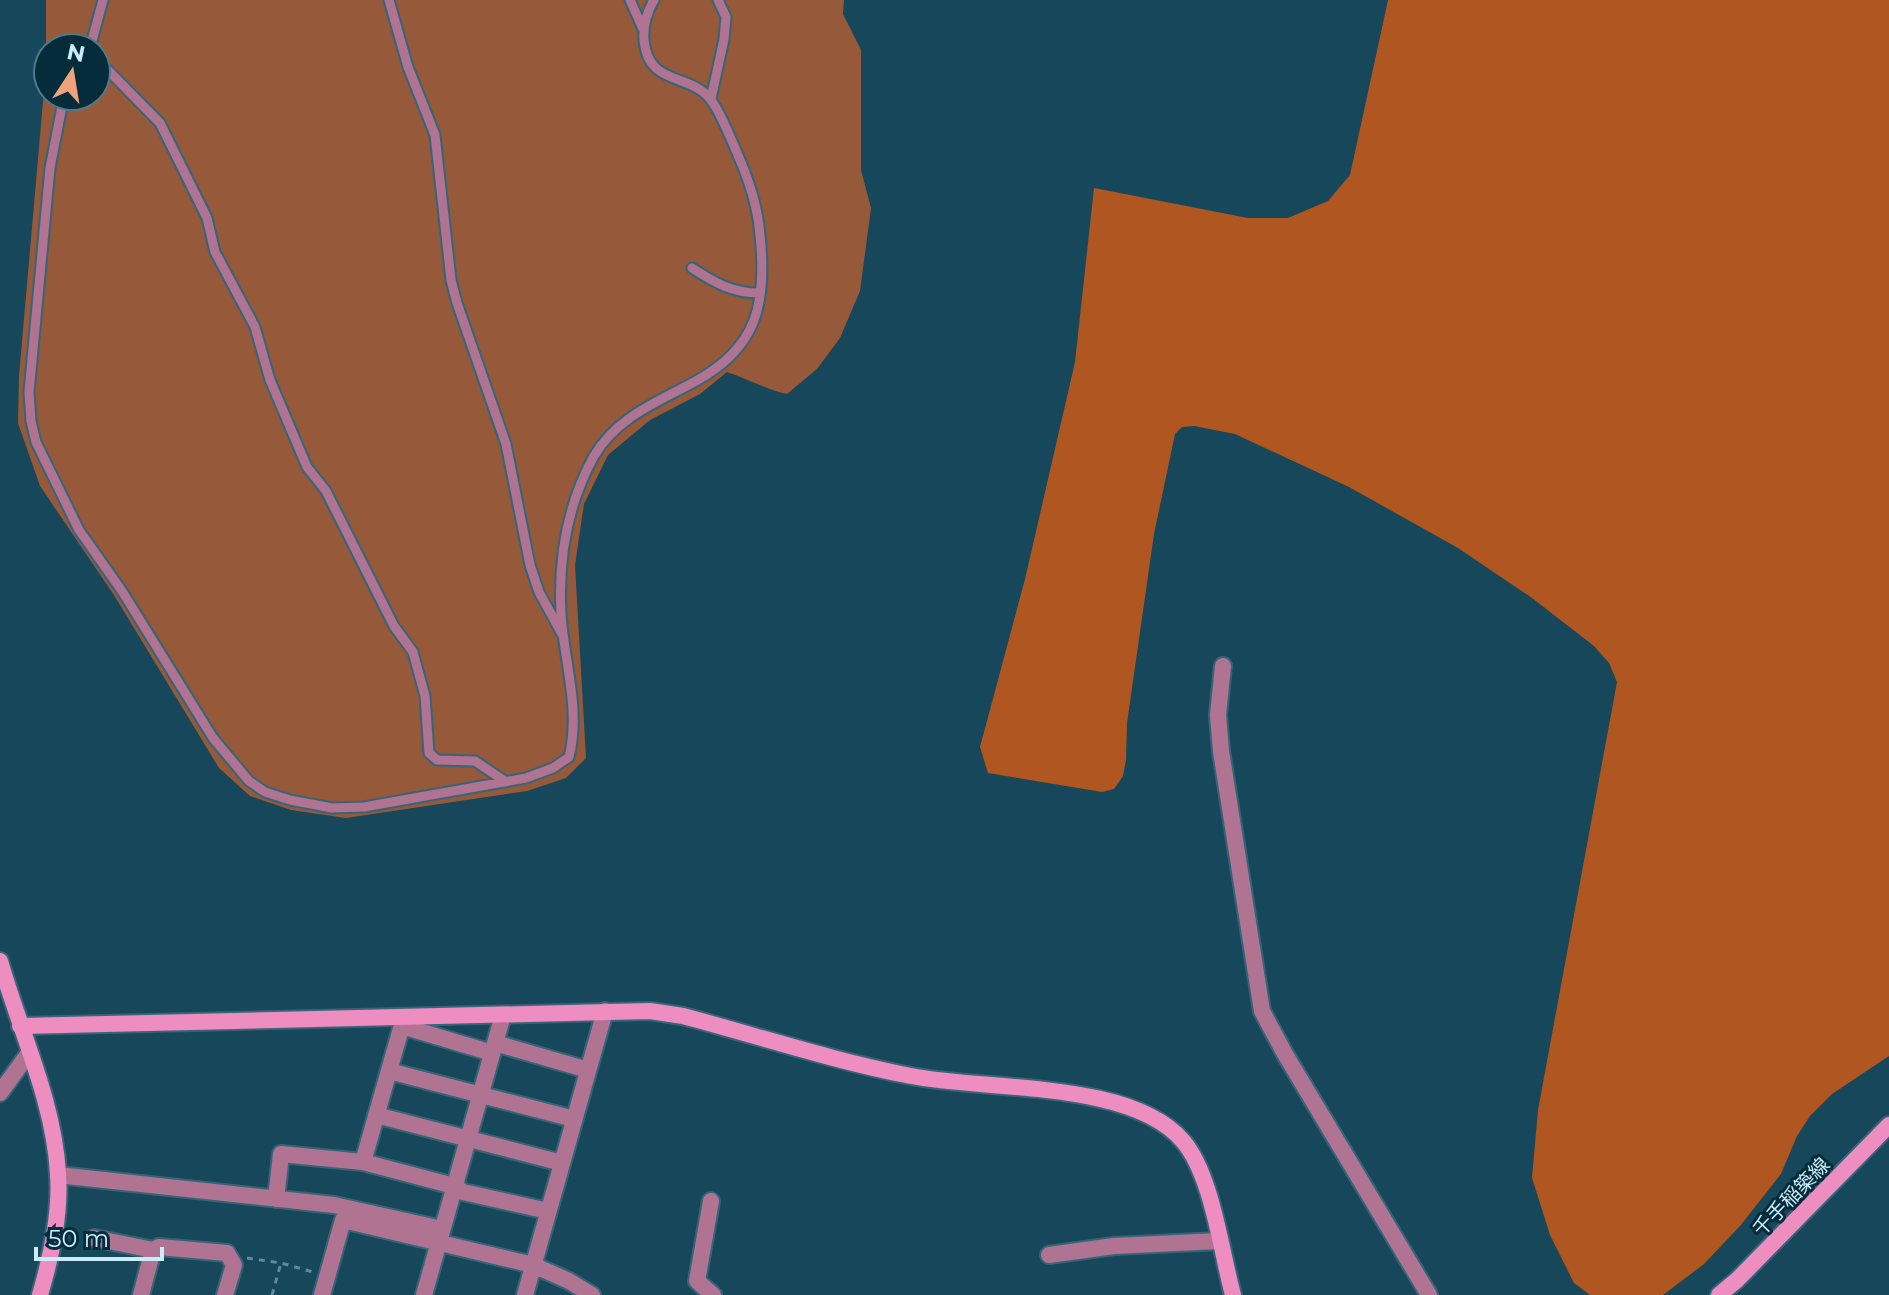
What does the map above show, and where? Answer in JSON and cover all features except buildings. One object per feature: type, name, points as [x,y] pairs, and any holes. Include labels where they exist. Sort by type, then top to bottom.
[{"type":"street","points":[[1223,666],[1218,715],[1221,751],[1262,1011],[1429,1295]]},
{"type":"street","points":[[0,961],[53,1129],[58,1207],[40,1295]]},
{"type":"street","points":[[525,1295],[605,1011]]},
{"type":"street","points":[[20,1026],[403,1022],[503,1015],[650,1011],[683,1016],[912,1076],[1125,1103],[1156,1120],[1182,1140],[1201,1169],[1233,1295]]},
{"type":"street","points":[[424,1295],[503,1015]]},
{"type":"street","points":[[403,1022],[588,1070]]},
{"type":"street","points":[[363,1162],[403,1022]]},
{"type":"street","points":[[0,1093],[29,1053]]},
{"type":"street","points":[[389,1071],[574,1119]]},
{"type":"street","points":[[376,1115],[467,1141],[562,1163]]},
{"type":"street","name":"千手稲築線","points":[[1719,1295],[1889,1125]]},
{"type":"street","points":[[276,1199],[281,1154],[363,1162],[454,1186],[463,1192],[548,1211]]},
{"type":"street","points":[[58,1175],[334,1205],[533,1265],[592,1295]]},
{"type":"street","points":[[711,1201],[697,1281],[713,1295]]},
{"type":"street","points":[[322,1295],[343,1220],[440,1236]]},
{"type":"street","points":[[94,1238],[153,1250],[159,1247],[227,1253],[234,1265],[225,1295]]},
{"type":"street","points":[[1049,1255],[1114,1246],[1219,1241]]},
{"type":"street","points":[[141,1295],[153,1250]]},
{"type":"lane","points":[[94,32],[103,0]]},
{"type":"lane","points":[[389,0],[408,67],[435,135],[451,280],[457,303],[506,444],[530,565],[539,592],[566,641]]},
{"type":"lane","points":[[61,112],[50,168],[29,392],[36,442],[79,530],[122,591],[213,738],[249,781],[265,792],[332,808],[364,807],[506,782],[553,768],[569,757],[573,729],[561,615],[562,562],[566,525],[581,482],[596,453],[619,425],[651,402],[696,381],[730,358],[750,334],[756,319],[761,239],[751,183],[705,91],[654,68],[644,44],[643,29],[630,0]]},
{"type":"lane","points":[[643,29],[654,0]]},
{"type":"lane","points":[[711,99],[726,17],[718,0]]},
{"type":"lane","points":[[112,74],[160,123],[207,218],[215,252],[255,327],[270,380],[307,467],[326,491],[394,626],[413,652],[425,696],[429,753],[437,760],[475,761],[506,782]]},
{"type":"lane","points":[[692,268],[718,285],[737,292],[760,293]]},
{"type":"path","points":[[227,1253],[327,1276]]},
{"type":"path","points":[[272,1295],[281,1263]]},
{"type":"shaded area","points":[[46,0],[844,0],[843,14],[861,50],[861,170],[871,208],[860,291],[840,338],[817,369],[787,394],[727,372],[700,394],[650,420],[608,455],[584,504],[575,565],[586,758],[566,778],[527,791],[346,818],[291,810],[250,796],[219,768],[114,595],[40,486],[18,423],[19,376],[42,112],[112,112],[112,32],[46,32]]},
{"type":"shaded area","points":[[1388,0],[1889,0],[1889,1056],[1832,1094],[1810,1116],[1797,1136],[1781,1174],[1740,1226],[1704,1264],[1663,1295],[1590,1295],[1574,1283],[1550,1235],[1532,1178],[1538,1110],[1617,682],[1609,663],[1594,646],[1532,598],[1458,548],[1349,487],[1235,434],[1194,426],[1182,427],[1175,434],[1154,534],[1127,723],[1123,776],[1114,789],[1102,792],[988,773],[980,747],[1025,579],[1075,362],[1094,188],[1248,218],[1288,218],[1328,201],[1350,175]]}]
